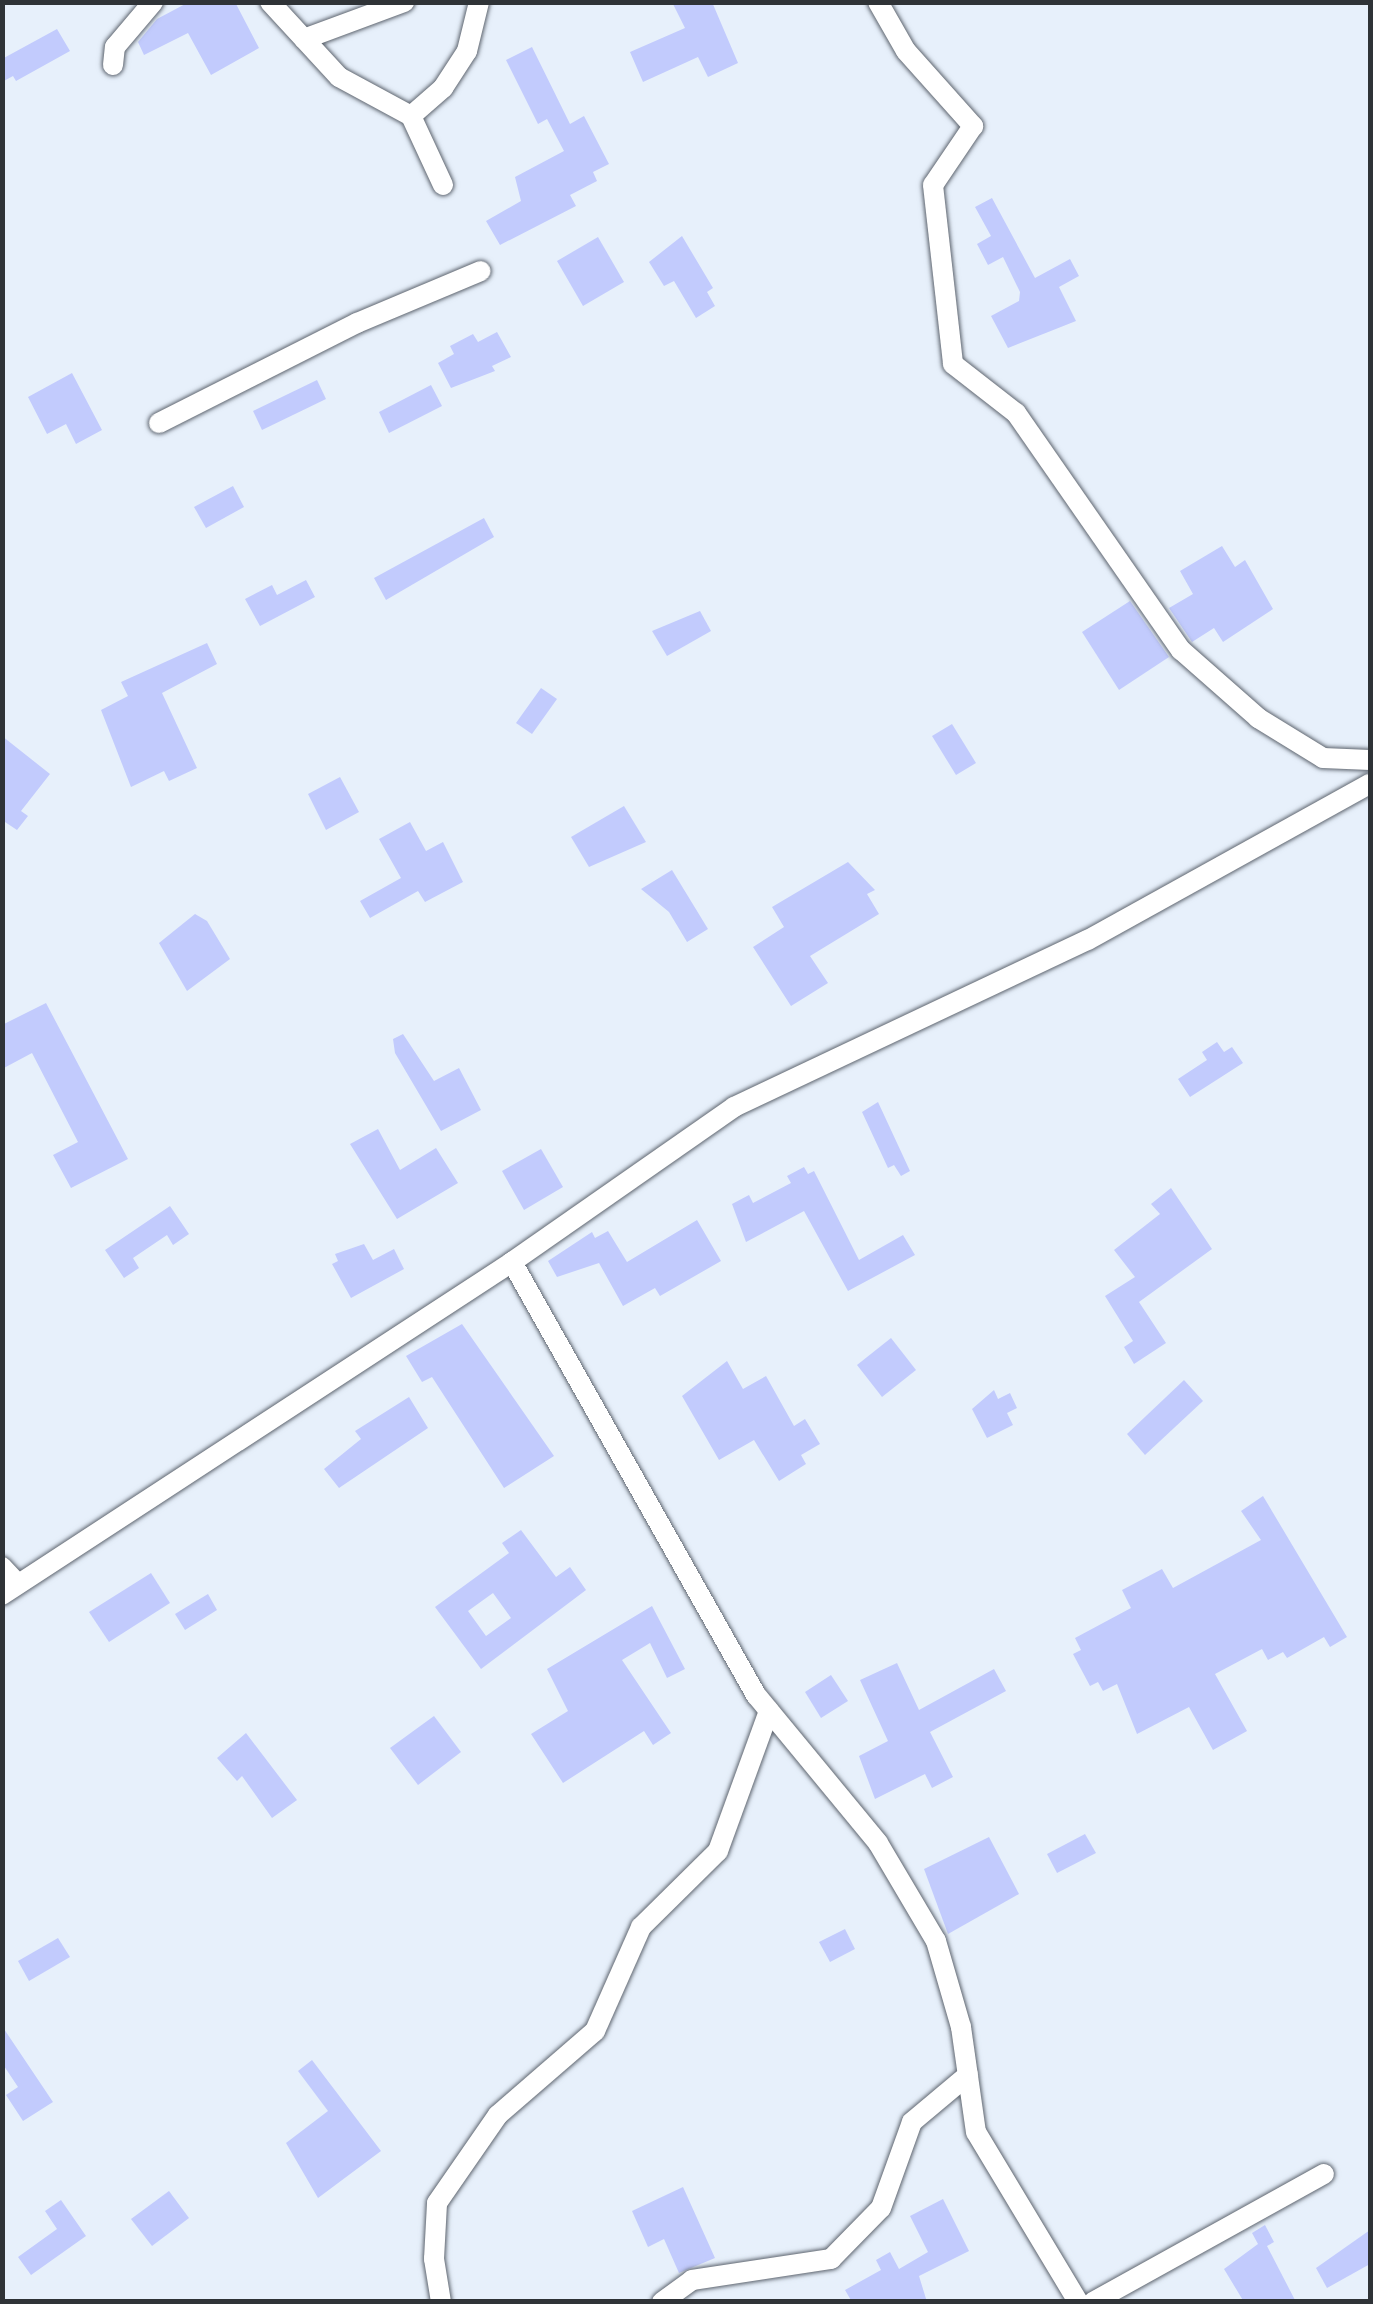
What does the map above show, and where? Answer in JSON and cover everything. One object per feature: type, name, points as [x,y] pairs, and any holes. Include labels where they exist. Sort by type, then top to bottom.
[{"type":"street","points":[[270,2],[339,77],[411,116],[443,185]]},
{"type":"street","points":[[304,40],[404,2]]},
{"type":"street","points":[[411,116],[442,88],[467,51],[479,2]]},
{"type":"street","points":[[878,2],[906,52],[973,126],[933,185],[953,364],[1016,414],[1181,650],[1258,718],[1323,758],[1370,760]]},
{"type":"street","points":[[113,65],[115,46],[156,3]]},
{"type":"street","points":[[159,423],[357,323],[480,271]]},
{"type":"street","points":[[7,1582],[512,1262],[734,1107],[1088,940],[1370,784]]},
{"type":"street","points":[[512,1262],[769,1711],[878,1843],[936,1941],[968,2075],[976,2132],[1078,2302]]},
{"type":"street","points":[[441,2302],[434,2259],[437,2203],[498,2115],[595,2032],[640,1927],[718,1851],[769,1711]]},
{"type":"street","points":[[662,2302],[692,2280],[831,2259],[882,2208],[912,2122],[968,2075]]},
{"type":"street","points":[[1093,2302],[1324,2174]]},
{"type":"building","points":[[189,2],[235,2],[259,48],[211,75],[188,33],[144,55],[138,42],[157,19]]},
{"type":"building","points":[[672,2],[712,2],[738,63],[708,77],[698,57],[643,82],[630,52],[685,28]]},
{"type":"building","points":[[57,29],[70,51],[16,81],[13,76],[2,82],[2,59]]},
{"type":"building","points":[[532,47],[570,124],[584,116],[609,164],[593,172],[597,181],[570,195],[576,206],[500,245],[486,221],[521,201],[515,177],[564,151],[547,119],[538,124],[506,60]]},
{"type":"building","points":[[992,198],[1035,278],[1070,259],[1079,276],[1059,287],[1076,321],[1008,348],[991,316],[1019,301],[1020,292],[1003,257],[988,265],[977,244],[991,236],[975,207]]},
{"type":"building","points":[[682,236],[713,288],[707,292],[715,306],[696,318],[674,281],[664,286],[649,262]]},
{"type":"building","points":[[598,237],[624,282],[583,306],[557,261]]},
{"type":"building","points":[[497,332],[511,357],[492,366],[495,371],[451,388],[438,363],[454,354],[450,346],[473,334],[478,342]]},
{"type":"building","points":[[72,373],[102,430],[76,444],[66,424],[47,434],[28,397]]},
{"type":"building","points":[[317,380],[326,399],[262,430],[253,411]]},
{"type":"building","points":[[431,385],[442,406],[389,433],[379,412]]},
{"type":"building","points":[[233,486],[244,507],[206,528],[194,507]]},
{"type":"building","points":[[484,518],[494,537],[386,600],[374,578]]},
{"type":"building","points":[[1222,546],[1235,567],[1245,560],[1273,609],[1223,642],[1214,628],[1192,642],[1169,608],[1193,594],[1180,571]]},
{"type":"building","points":[[306,580],[315,597],[260,626],[245,599],[272,585],[277,595]]},
{"type":"building","points":[[1130,601],[1169,657],[1119,690],[1082,632]]},
{"type":"building","points":[[700,611],[711,631],[667,656],[652,631]]},
{"type":"building","points":[[207,643],[217,664],[162,693],[197,768],[169,781],[164,771],[131,787],[101,710],[128,696],[121,682]]},
{"type":"building","points":[[541,688],[557,699],[532,734],[516,723]]},
{"type":"building","points":[[952,724],[976,763],[956,775],[932,736]]},
{"type":"building","points":[[2,736],[50,774],[21,811],[28,816],[17,830],[2,820]]},
{"type":"building","points":[[340,777],[359,812],[326,830],[308,794]]},
{"type":"building","points":[[624,806],[646,842],[589,867],[571,837]]},
{"type":"building","points":[[410,822],[426,851],[443,842],[463,882],[425,902],[418,891],[370,918],[360,901],[401,878],[379,839]]},
{"type":"building","points":[[848,862],[875,890],[867,894],[879,914],[810,956],[828,983],[791,1006],[753,947],[784,927],[772,907]]},
{"type":"building","points":[[672,870],[708,929],[687,942],[669,912],[641,889]]},
{"type":"building","points":[[195,914],[207,921],[230,959],[187,991],[159,943]]},
{"type":"building","points":[[46,1003],[128,1159],[71,1188],[53,1155],[78,1142],[32,1053],[2,1069],[2,1025]]},
{"type":"building","points":[[403,1034],[434,1081],[459,1068],[481,1110],[441,1131],[395,1053],[393,1039]]},
{"type":"building","points":[[1217,1042],[1224,1052],[1232,1047],[1243,1063],[1190,1097],[1178,1079],[1207,1060],[1202,1052]]},
{"type":"building","points":[[878,1102],[910,1171],[901,1176],[894,1165],[888,1168],[862,1112]]},
{"type":"building","points":[[378,1129],[400,1170],[436,1148],[458,1183],[397,1219],[350,1144]]},
{"type":"building","points":[[541,1149],[563,1187],[524,1210],[502,1171]]},
{"type":"building","points":[[804,1167],[808,1174],[814,1171],[859,1260],[903,1235],[915,1255],[848,1291],[804,1211],[746,1242],[732,1204],[749,1195],[753,1203],[791,1183],[787,1176]]},
{"type":"building","points":[[1171,1188],[1212,1249],[1139,1302],[1166,1343],[1134,1364],[1124,1347],[1133,1341],[1105,1296],[1135,1277],[1114,1250],[1160,1214],[1151,1204]]},
{"type":"building","points":[[170,1206],[189,1234],[173,1245],[167,1235],[133,1258],[139,1268],[124,1278],[105,1250]]},
{"type":"building","points":[[697,1220],[721,1261],[660,1296],[655,1288],[623,1306],[599,1263],[557,1277],[548,1261],[592,1232],[595,1238],[608,1231],[627,1262]]},
{"type":"building","points":[[364,1244],[373,1260],[394,1249],[404,1269],[351,1298],[332,1264],[338,1261],[335,1254]]},
{"type":"building","points":[[462,1324],[554,1456],[504,1488],[432,1377],[422,1382],[406,1356]]},
{"type":"building","points":[[891,1338],[916,1370],[882,1397],[857,1365]]},
{"type":"building","points":[[727,1361],[743,1389],[766,1376],[794,1426],[805,1419],[820,1444],[801,1455],[806,1464],[779,1481],[754,1440],[719,1460],[682,1396]]},
{"type":"building","points":[[1184,1380],[1203,1401],[1145,1455],[1127,1434]]},
{"type":"building","points":[[994,1390],[998,1399],[1010,1393],[1017,1408],[1007,1413],[1013,1425],[987,1438],[972,1409]]},
{"type":"building","points":[[409,1397],[428,1428],[339,1488],[324,1469],[361,1439],[355,1431]]},
{"type":"building","points":[[1263,1496],[1347,1637],[1330,1647],[1324,1637],[1287,1658],[1283,1652],[1268,1660],[1262,1649],[1215,1674],[1247,1731],[1213,1750],[1189,1707],[1137,1734],[1117,1684],[1103,1691],[1098,1682],[1090,1686],[1073,1654],[1081,1650],[1075,1638],[1131,1608],[1122,1590],[1162,1569],[1173,1588],[1261,1540],[1241,1511]]},
{"type":"building","points":[[521,1530],[556,1577],[570,1567],[586,1590],[481,1669],[435,1607],[509,1553],[502,1543]],"holes":[[[493,1593],[511,1618],[486,1636],[468,1611]]]},
{"type":"building","points":[[151,1573],[170,1603],[109,1642],[89,1612]]},
{"type":"building","points":[[208,1594],[217,1610],[185,1630],[175,1614]]},
{"type":"building","points":[[652,1606],[685,1669],[667,1678],[650,1643],[622,1660],[671,1733],[653,1745],[644,1731],[563,1783],[531,1734],[568,1711],[547,1669]]},
{"type":"building","points":[[897,1663],[919,1710],[994,1669],[1006,1691],[930,1732],[953,1777],[932,1788],[925,1774],[875,1799],[859,1756],[888,1741],[860,1680]]},
{"type":"building","points":[[831,1675],[848,1701],[821,1718],[805,1692]]},
{"type":"building","points":[[434,1716],[461,1752],[418,1785],[390,1748]]},
{"type":"building","points":[[246,1733],[297,1800],[272,1818],[242,1776],[237,1781],[217,1758]]},
{"type":"building","points":[[1085,1834],[1096,1853],[1057,1873],[1047,1854]]},
{"type":"building","points":[[989,1837],[1019,1894],[948,1934],[924,1869]]},
{"type":"building","points":[[845,1929],[855,1949],[830,1962],[819,1942]]},
{"type":"building","points":[[58,1938],[70,1957],[29,1981],[18,1961]]},
{"type":"building","points":[[2,2026],[53,2102],[23,2121],[6,2095],[18,2087],[2,2063]]},
{"type":"building","points":[[312,2060],[381,2151],[318,2198],[286,2143],[328,2111],[298,2071]]},
{"type":"building","points":[[683,2187],[715,2258],[679,2273],[664,2239],[648,2247],[632,2211]]},
{"type":"building","points":[[169,2191],[189,2218],[152,2246],[131,2219]]},
{"type":"building","points":[[943,2199],[969,2251],[919,2276],[927,2302],[852,2302],[845,2290],[881,2270],[876,2260],[890,2252],[899,2269],[928,2252],[910,2216]]},
{"type":"building","points":[[61,2200],[86,2236],[31,2275],[18,2257],[57,2229],[45,2211]]},
{"type":"building","points":[[1265,2225],[1274,2242],[1267,2246],[1296,2302],[1244,2302],[1224,2269],[1258,2244],[1252,2233]]},
{"type":"building","points":[[1370,2230],[1370,2264],[1327,2288],[1316,2268]]}]
